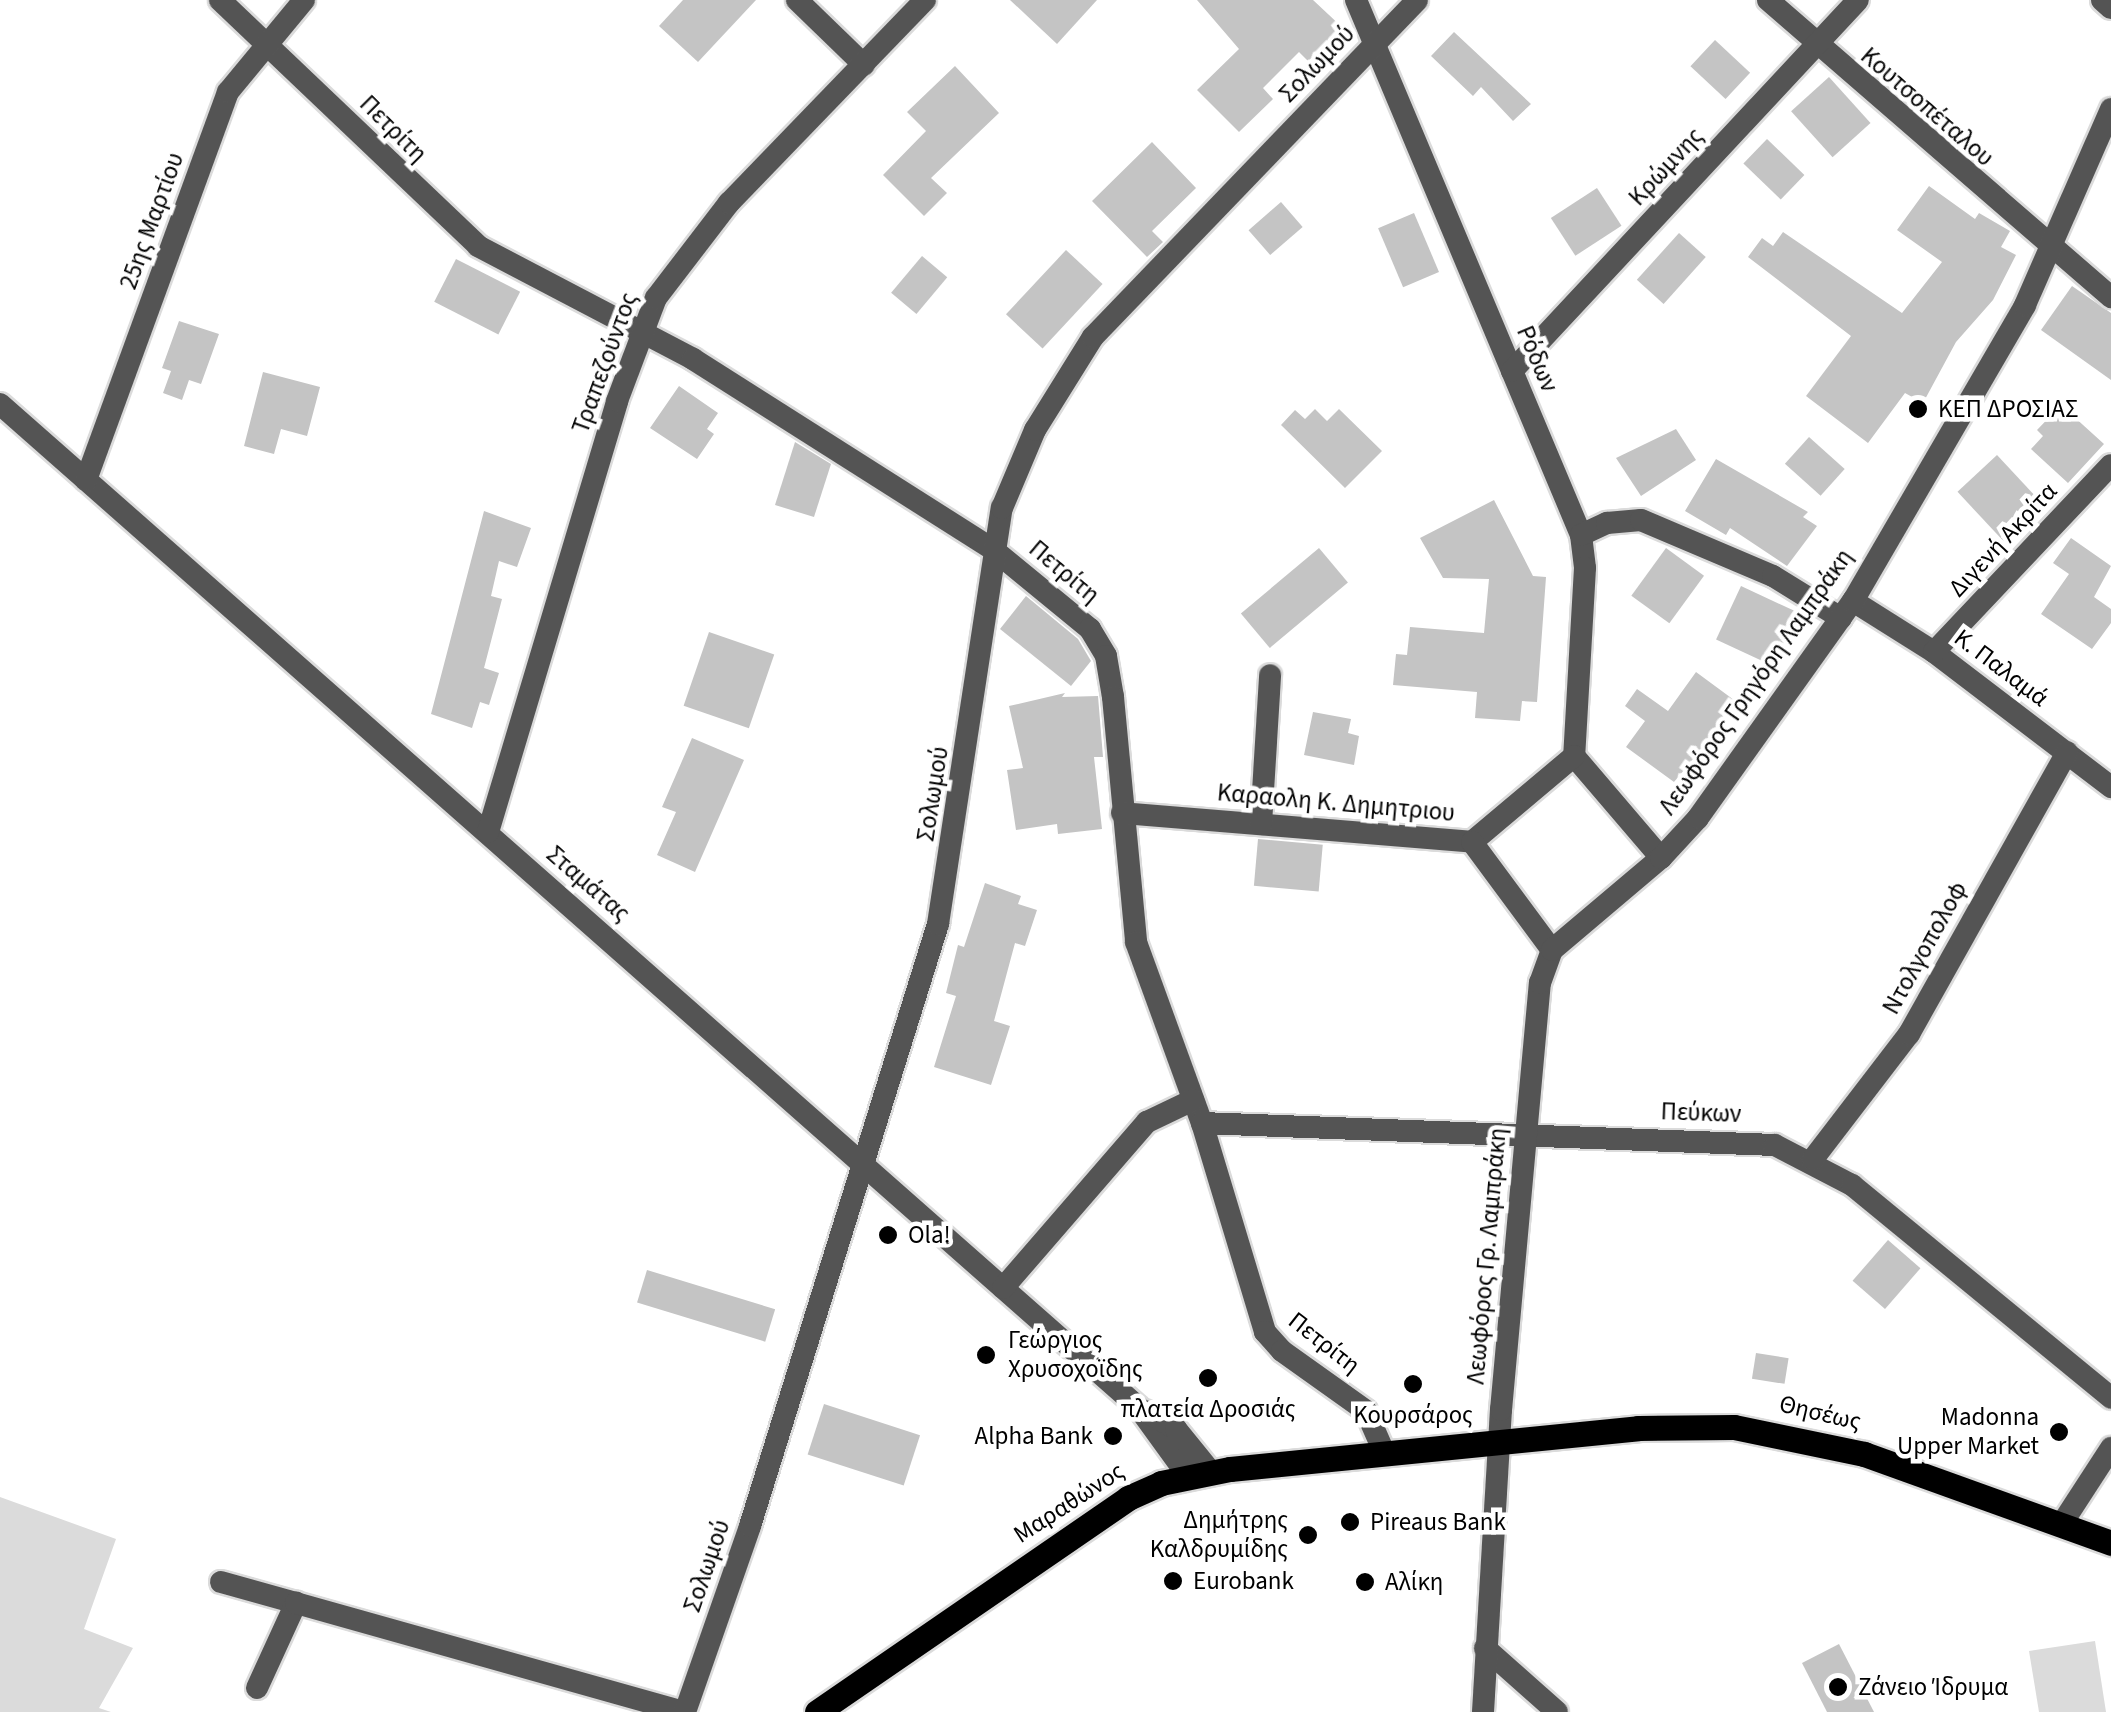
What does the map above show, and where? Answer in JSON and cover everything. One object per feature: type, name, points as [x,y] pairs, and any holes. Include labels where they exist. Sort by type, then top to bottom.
[{"type":"main road","name":"Θησέως","points":[[1501,1440],[1638,1428],[1790,1434],[2111,1543]]},
{"type":"main road","name":"Μαραθώνος","points":[[816,1708],[1110,1510],[1200,1474],[1383,1450],[1501,1440]]},
{"type":"street","name":"Πετρίτη","points":[[220,0],[478,246],[642,329],[995,551],[1068,605],[1106,656],[1136,942],[1202,1124],[1265,1332],[1282,1351],[1366,1410],[1383,1450]]},
{"type":"street","name":"25ης Μαρτίου","points":[[86,480],[228,92],[304,0]]},
{"type":"street","points":[[797,0],[864,65]]},
{"type":"street","name":"Τραπεζούντος","points":[[488,832],[642,329],[656,298],[730,203],[925,0]]},
{"type":"street","name":"Ρόδων","points":[[1356,0],[1581,535],[1586,568],[1574,756]]},
{"type":"street","name":"Σολωμού","points":[[685,1712],[750,1526],[938,924],[1002,508],[1035,430],[1093,337],[1417,0]]},
{"type":"street","name":"Κουτσοπέταλου","points":[[1768,0],[1816,47],[2052,252],[2111,297]]},
{"type":"street","name":"Κρώμνης","points":[[1512,371],[1858,0]]},
{"type":"street","points":[[2102,0],[2111,8]]},
{"type":"street","name":"Λεωφόρος Γρηγόρη Λαμπράκη","points":[[1661,858],[1847,610],[2052,252],[2111,109]]},
{"type":"street","name":"Σταμάτας","points":[[0,404],[1138,1407],[1200,1474]]},
{"type":"street","name":"Διγενή Ακρίτα","points":[[1934,652],[2111,465]]},
{"type":"street","name":"Κ. Παλαμά","points":[[1581,535],[1606,523],[1641,520],[1847,610],[1934,652],[2111,787]]},
{"type":"street","points":[[1261,824],[1270,676]]},
{"type":"street","name":"Ντολγοπολοφ","points":[[1813,1160],[1909,1034],[2067,752]]},
{"type":"street","points":[[1472,842],[1552,950],[1661,858],[1574,756]]},
{"type":"street","name":"Καραολη Κ. Δημητριου","points":[[1122,813],[1472,842],[1574,756]]},
{"type":"street","name":"Λεωφόρος Γρ. Λαμπράκη","points":[[1483,1712],[1525,1138],[1540,984],[1552,950]]},
{"type":"street","points":[[1004,1288],[1147,1122],[1193,1100]]},
{"type":"street","name":"Πεύκων","points":[[1202,1124],[1525,1138],[1712,1138],[1775,1145],[1813,1160],[2111,1398]]},
{"type":"street","points":[[2061,1525],[2111,1448]]},
{"type":"street","points":[[221,1582],[685,1712]]},
{"type":"street","points":[[258,1688],[296,1603]]},
{"type":"street","points":[[1485,1648],[1557,1712]]},
{"type":"shaded area","points":[[0,1497],[116,1539],[84,1629],[133,1648],[99,1708],[111,1712],[0,1712]]},
{"type":"shaded area","points":[[2095,1641],[2106,1712],[2039,1712],[2029,1651]]},
{"type":"building","points":[[683,0],[756,0],[698,62],[659,26]]},
{"type":"building","points":[[1010,0],[1097,0],[1057,44]]},
{"type":"building","points":[[1197,0],[1313,0],[1344,29],[1311,64],[1299,52],[1263,88],[1273,99],[1239,132],[1197,90],[1239,49]]},
{"type":"building","points":[[1454,32],[1531,104],[1513,121],[1481,87],[1473,96],[1431,56]]},
{"type":"building","points":[[1715,40],[1750,73],[1726,99],[1690,66]]},
{"type":"building","points":[[955,66],[999,113],[931,178],[947,193],[924,216],[883,175],[926,131],[907,112]]},
{"type":"building","points":[[1829,77],[1870,123],[1833,157],[1791,111]]},
{"type":"building","points":[[1767,139],[1804,175],[1781,200],[1743,163]]},
{"type":"building","points":[[1152,142],[1196,188],[1152,231],[1163,242],[1147,257],[1092,201]]},
{"type":"building","points":[[1929,186],[1975,219],[1979,213],[2010,231],[2001,247],[2016,255],[1993,300],[1956,342],[1923,403],[1905,393],[1868,443],[1806,396],[1851,336],[1748,257],[1762,238],[1773,246],[1783,232],[1902,313],[1942,262],[1897,230]]},
{"type":"building","points":[[1597,188],[1622,226],[1575,256],[1551,218]]},
{"type":"building","points":[[1281,202],[1303,227],[1270,255],[1249,230]]},
{"type":"building","points":[[1414,213],[1439,272],[1403,287],[1378,228]]},
{"type":"building","points":[[1679,233],[1706,257],[1664,304],[1637,280]]},
{"type":"building","points":[[1066,250],[1103,284],[1043,348],[1006,314]]},
{"type":"building","points":[[922,256],[947,277],[916,314],[891,293]]},
{"type":"building","points":[[456,259],[520,292],[498,334],[434,302]]},
{"type":"building","points":[[2072,286],[2111,313],[2111,380],[2041,330]]},
{"type":"building","points":[[179,321],[219,334],[201,384],[189,380],[182,400],[163,393],[171,371],[162,368]]},
{"type":"building","points":[[263,372],[320,387],[307,436],[281,429],[274,454],[244,446]]},
{"type":"building","points":[[679,386],[718,413],[707,429],[714,434],[697,459],[650,428]]},
{"type":"building","points":[[2061,405],[2104,444],[2068,483],[2031,449],[2043,436],[2037,430]]},
{"type":"building","points":[[1315,409],[1327,421],[1339,409],[1382,451],[1345,488],[1281,425],[1295,410],[1305,419]]},
{"type":"building","points":[[1676,429],[1696,460],[1641,496],[1616,458]]},
{"type":"building","points":[[1809,437],[1845,469],[1821,496],[1785,464]]},
{"type":"building","points":[[795,442],[831,464],[814,517],[775,505]]},
{"type":"building","points":[[1997,455],[2044,505],[2005,542],[1958,492]]},
{"type":"building","points":[[1716,459],[1808,512],[1803,517],[1817,526],[1787,566],[1730,528],[1726,535],[1685,511]]},
{"type":"building","points":[[1494,500],[1533,576],[1546,577],[1537,702],[1522,701],[1520,721],[1475,718],[1477,692],[1393,685],[1396,654],[1407,655],[1410,627],[1484,633],[1489,579],[1443,578],[1420,538]]},
{"type":"building","points":[[484,511],[531,528],[517,567],[499,561],[491,596],[502,599],[484,668],[499,673],[489,705],[480,702],[472,728],[431,714]]},
{"type":"building","points":[[2071,538],[2111,566],[2094,597],[2111,609],[2111,623],[2092,649],[2041,614],[2069,574],[2053,563]]},
{"type":"building","points":[[1319,548],[1348,582],[1270,648],[1241,614]]},
{"type":"building","points":[[1666,548],[1704,576],[1669,623],[1631,596]]},
{"type":"building","points":[[1741,586],[1798,613],[1773,666],[1716,639]]},
{"type":"building","points":[[1026,596],[1078,639],[1091,661],[1071,686],[1000,629]]},
{"type":"building","points":[[709,632],[774,654],[749,728],[684,706]]},
{"type":"building","points":[[1696,672],[1734,700],[1722,715],[1727,719],[1674,782],[1626,747],[1645,721],[1625,706],[1637,689],[1668,711]]},
{"type":"building","points":[[1065,693],[1062,697],[1098,696],[1103,757],[1094,757],[1102,829],[1058,834],[1057,824],[1016,830],[1007,770],[1023,768],[1009,706]]},
{"type":"building","points":[[1313,712],[1351,719],[1348,733],[1359,736],[1354,765],[1304,755]]},
{"type":"building","points":[[692,738],[744,760],[695,872],[657,855],[676,812],[662,807]]},
{"type":"building","points":[[1258,839],[1323,845],[1319,891],[1254,886]]},
{"type":"building","points":[[985,883],[1021,896],[1018,904],[1037,910],[1025,946],[1015,943],[994,1021],[1010,1026],[991,1085],[934,1067],[956,996],[946,993],[958,945],[964,947]]},
{"type":"building","points":[[1888,1240],[1920,1268],[1885,1309],[1853,1281]]},
{"type":"building","points":[[647,1270],[775,1309],[765,1342],[637,1303]]},
{"type":"building","points":[[1756,1353],[1789,1358],[1785,1384],[1752,1379]]},
{"type":"building","points":[[824,1404],[920,1435],[904,1486],[808,1454]]},
{"type":"building","name":"Ζάνειο Ίδρυμα","points":[[1839,1644],[1874,1712],[1827,1712],[1802,1663]]},
{"type":"place","name":"ΚΕΠ ΔΡΟΣΙΑΣ","points":[[1918,409]]},
{"type":"place","name":"Ola!","points":[[888,1235]]},
{"type":"place","name":"Γεώργιος Χρυσοχοϊδης","points":[[986,1355]]},
{"type":"place","name":"πλατεία Δροσιάς","points":[[1208,1378]]},
{"type":"place","name":"Κουρσάρος","points":[[1413,1384]]},
{"type":"place","name":"Madonna Upper Market","points":[[2059,1432]]},
{"type":"place","name":"Alpha Bank","points":[[1113,1436]]},
{"type":"place","name":"Pireaus Bank","points":[[1350,1522]]},
{"type":"place","name":"Δημήτρης Καλδρυμίδης","points":[[1308,1535]]},
{"type":"place","name":"Eurobank","points":[[1173,1581]]},
{"type":"place","name":"Αλίκη","points":[[1365,1582]]},
{"type":"place","name":"Ζάνειο Ίδρυμα","points":[[1838,1687]]}]
